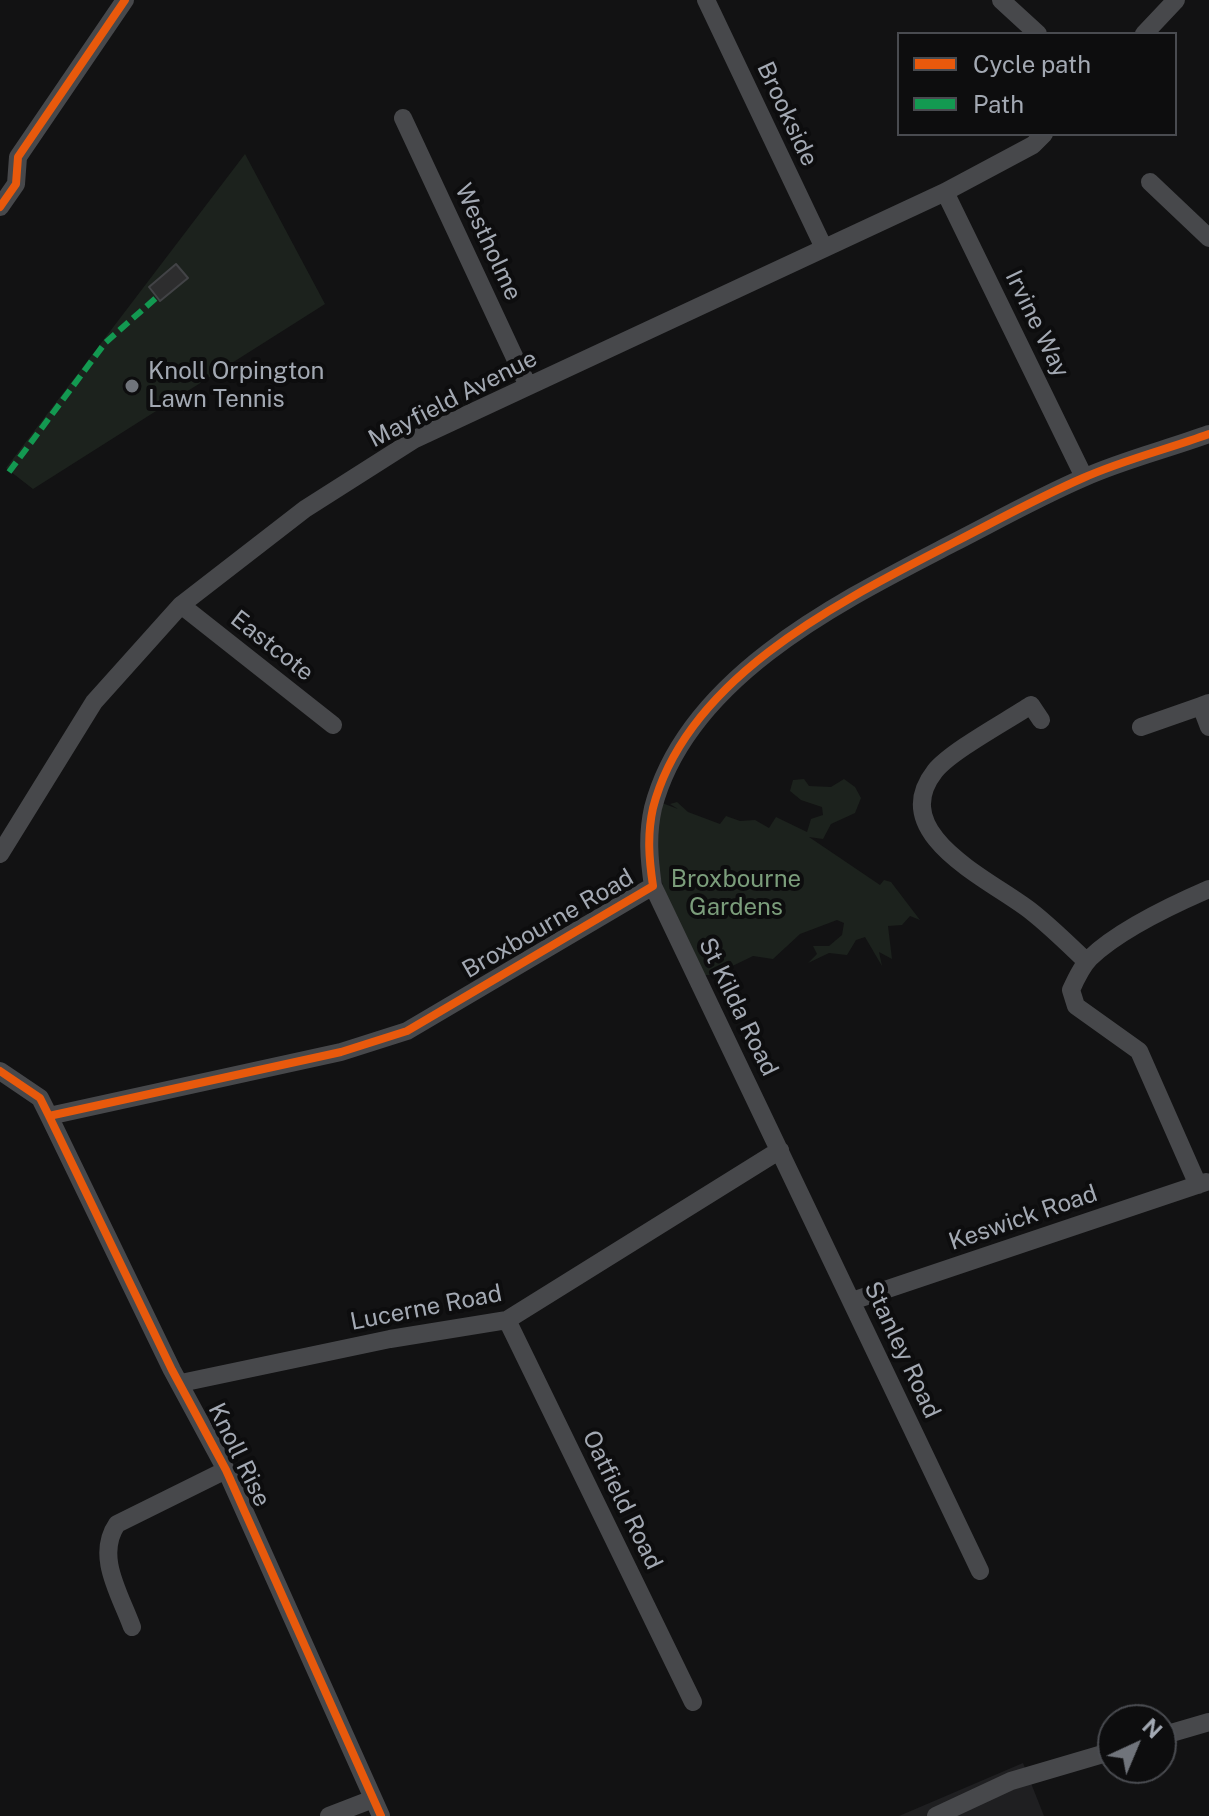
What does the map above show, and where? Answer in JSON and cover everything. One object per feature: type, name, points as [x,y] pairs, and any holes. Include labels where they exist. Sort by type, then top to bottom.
[{"type":"street","points":[[0,207],[16,184],[9,160],[125,0]]},
{"type":"street","name":"Brookside","points":[[706,0],[824,248]]},
{"type":"street","points":[[1001,0],[1036,32]]},
{"type":"street","points":[[1146,32],[1176,0]]},
{"type":"street","name":"Westholme","points":[[403,118],[528,386]]},
{"type":"street","name":"Mayfield Avenue","points":[[0,854],[94,702],[181,605],[305,509],[415,439],[945,192],[1033,145],[1042,136]]},
{"type":"street","points":[[1150,182],[1209,238]]},
{"type":"street","name":"Irvine Way","points":[[945,192],[1084,477]]},
{"type":"street","name":"Broxbourne Road","points":[[49,1116],[341,1052],[407,1031],[653,886],[648,843],[654,804],[662,782],[694,728],[738,679],[834,605],[1084,477],[1209,434]]},
{"type":"street","name":"Eastcote","points":[[181,605],[333,725]]},
{"type":"street","points":[[1041,720],[1031,705],[937,768],[926,785],[920,805],[928,828],[943,847],[1031,911],[1086,961]]},
{"type":"street","points":[[1141,727],[1205,705],[1209,727]]},
{"type":"street","name":"St Kilda Road","points":[[653,886],[780,1150]]},
{"type":"street","points":[[1205,1185],[1139,1051],[1076,1006],[1071,990],[1086,961],[1176,903],[1209,889]]},
{"type":"street","name":"Knoll Rise","points":[[0,1071],[40,1098],[226,1470],[377,1807]]},
{"type":"street","name":"Stanley Road","points":[[780,1150],[980,1571]]},
{"type":"street","name":"Lucerne Road","points":[[181,1383],[390,1339],[507,1320],[780,1150]]},
{"type":"street","name":"Keswick Road","points":[[852,1301],[1205,1185]]},
{"type":"street","name":"Oatfield Road","points":[[507,1320],[693,1702]]},
{"type":"street","points":[[132,1627],[106,1558],[108,1537],[117,1524],[226,1470]]},
{"type":"street","points":[[1177,1731],[1209,1722]]},
{"type":"street","points":[[936,1816],[1011,1781],[1097,1756]]},
{"type":"street","points":[[329,1816],[377,1807]]},
{"type":"shaded area","points":[[1023,1763],[1044,1816],[899,1816]]},
{"type":"green space","name":"Knoll Orpington Lawn Tennis","points":[[245,154],[325,304],[33,489],[6,468]]},
{"type":"green space","name":"Broxbourne Gardens","points":[[804,779],[809,786],[831,787],[844,779],[855,787],[861,798],[855,813],[831,824],[823,839],[809,837],[880,885],[884,880],[891,882],[920,920],[910,916],[902,925],[888,926],[892,959],[879,952],[882,966],[865,937],[856,940],[847,955],[829,953],[808,963],[817,954],[813,946],[829,946],[842,935],[844,923],[837,920],[800,934],[773,959],[753,956],[714,975],[704,975],[675,915],[658,868],[656,841],[662,803],[678,809],[670,804],[677,802],[688,812],[720,824],[726,816],[740,821],[755,820],[769,828],[776,817],[807,832],[811,819],[823,815],[822,807],[801,800],[790,791],[793,780]]},
{"type":"building","points":[[176,264],[188,278],[160,301],[149,287]]},
{"type":"marked path","points":[[9,472],[105,343],[157,297]]},
{"type":"cycle path","points":[[0,207],[16,184],[18,157],[125,0]]},
{"type":"cycle path","points":[[49,1116],[341,1052],[407,1031],[653,886],[649,847],[651,818],[671,761],[699,719],[734,681],[774,647],[864,590],[1050,493],[1114,466],[1209,434]]},
{"type":"cycle path","points":[[0,1071],[40,1098],[172,1370],[226,1470],[381,1816]]},
{"type":"place","name":"Knoll Orpington Lawn Tennis","points":[[132,386]]}]
